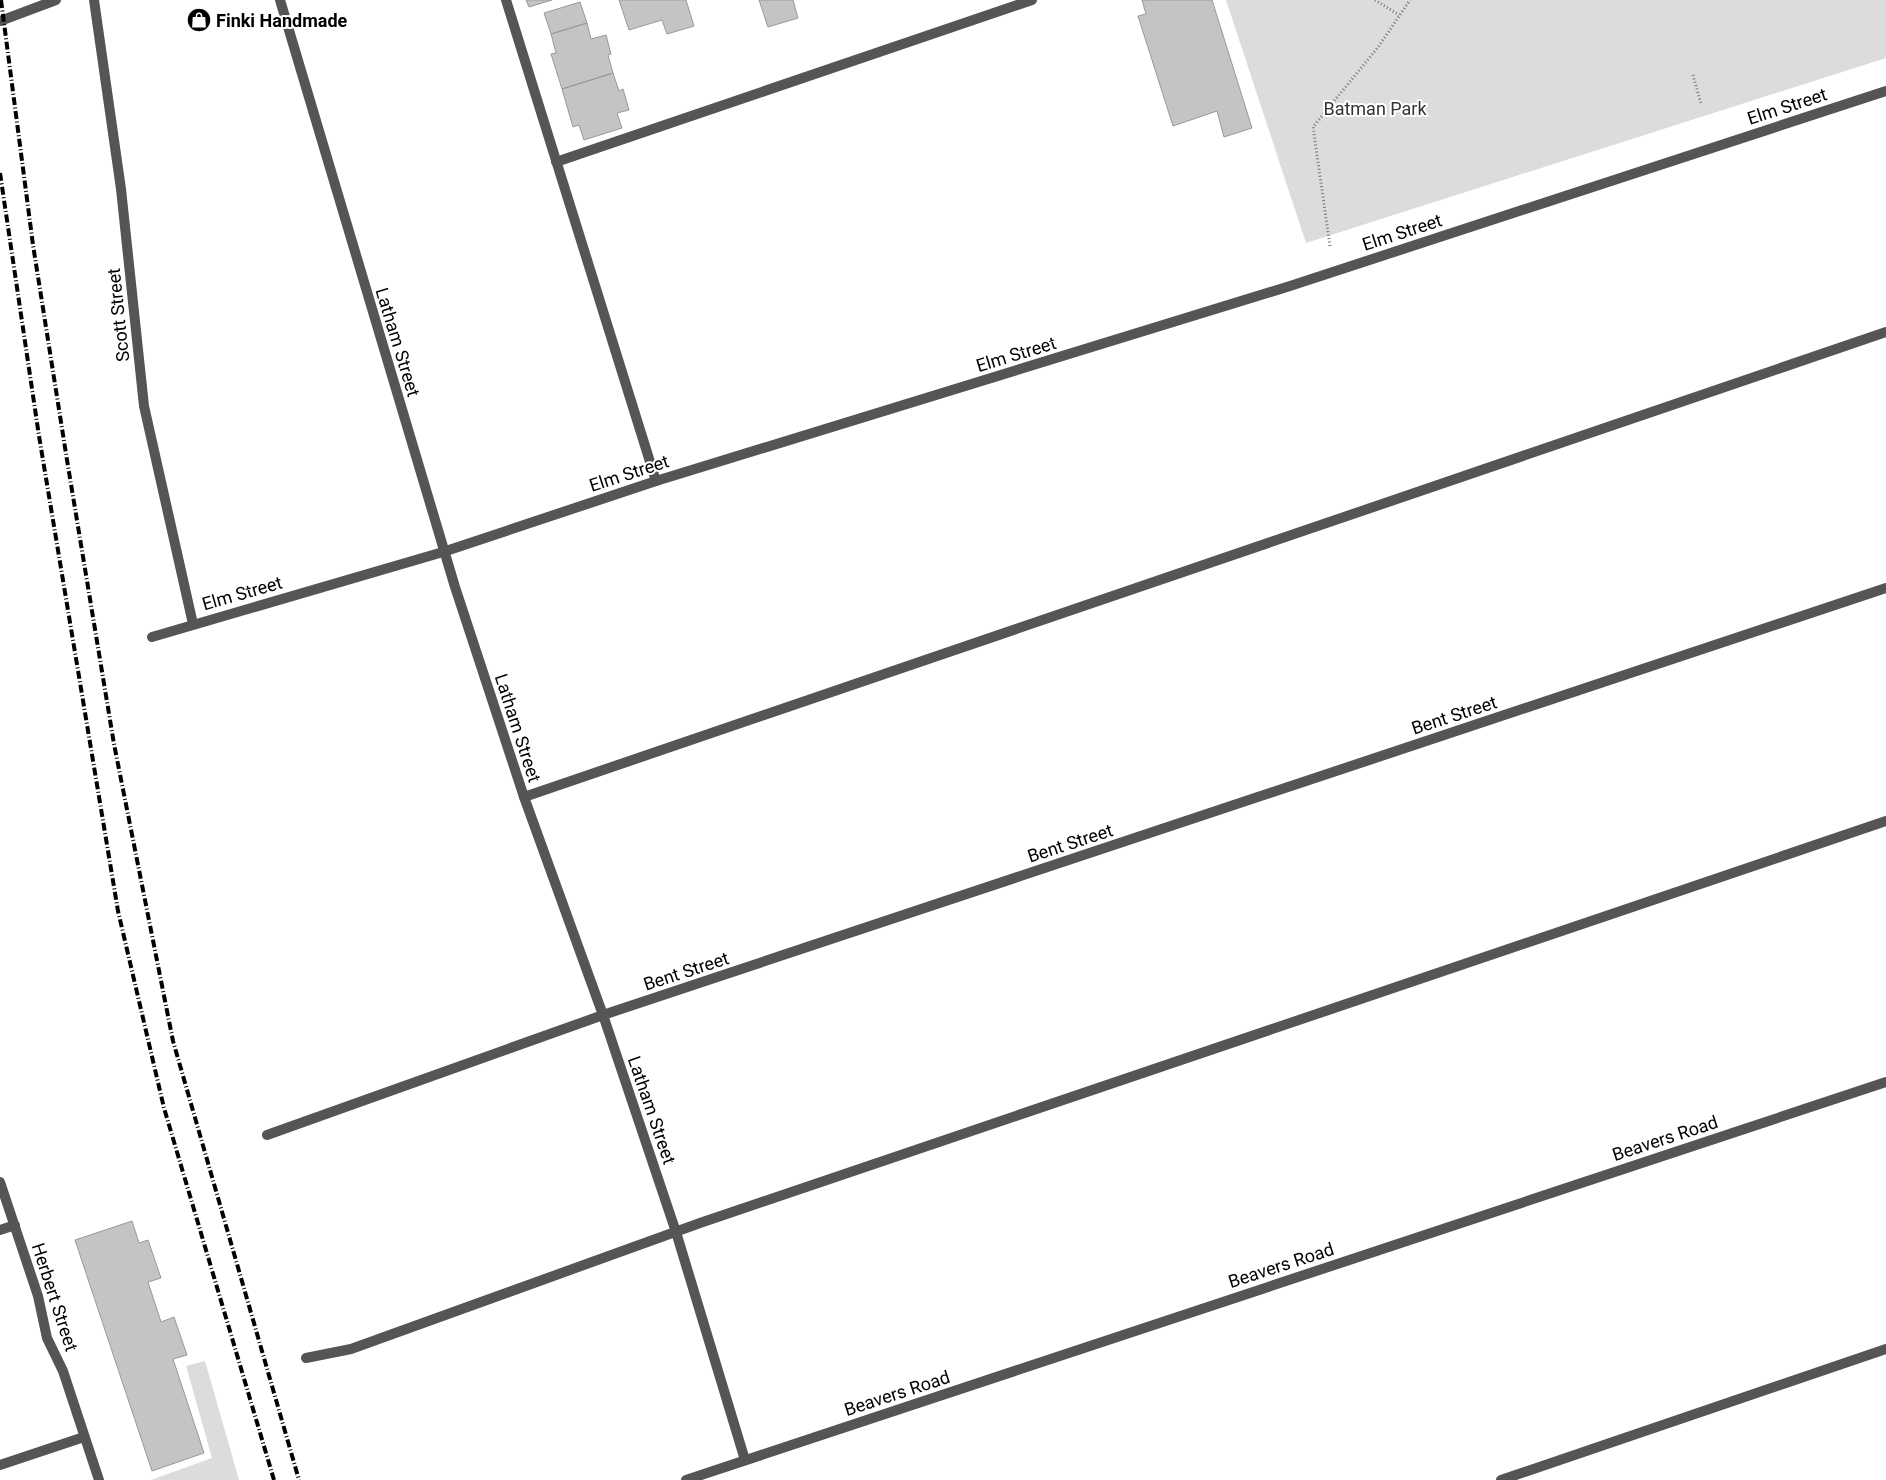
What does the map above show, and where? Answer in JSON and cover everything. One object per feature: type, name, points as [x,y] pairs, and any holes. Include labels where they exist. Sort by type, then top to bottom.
[{"type":"street","points":[[0,21],[56,0]]},
{"type":"street","name":"Scott Street","points":[[94,0],[121,189],[144,406],[193,624]]},
{"type":"street","name":"Latham Street","points":[[280,0],[444,552],[524,797],[603,1015],[676,1232],[745,1460]]},
{"type":"street","points":[[506,0],[656,481]]},
{"type":"street","points":[[556,162],[1032,0]]},
{"type":"street","name":"Elm Street","points":[[152,637],[444,552],[656,481],[1333,272],[1886,91]]},
{"type":"street","points":[[524,797],[1886,332]]},
{"type":"street","name":"Bent Street","points":[[267,1135],[603,1015],[1886,588]]},
{"type":"street","points":[[306,1358],[351,1349],[676,1232],[1886,821]]},
{"type":"street","name":"Beavers Road","points":[[686,1480],[1886,1082]]},
{"type":"street","name":"Herbert Street","points":[[0,1182],[38,1296],[47,1338],[63,1370],[99,1480]]},
{"type":"street","points":[[0,1230],[15,1225]]},
{"type":"street","points":[[1501,1480],[1886,1349]]},
{"type":"street","points":[[0,1466],[84,1436]]},
{"type":"path","points":[[1375,0],[1400,14]]},
{"type":"path","points":[[1333,272],[1313,127],[1379,46],[1410,0]]},
{"type":"path","points":[[1693,75],[1701,104]]},
{"type":"green space","name":"Batman Park","points":[[1226,0],[1886,0],[1886,58],[1306,243]]},
{"type":"green space","points":[[205,1361],[239,1480],[151,1480],[212,1458],[186,1366]]},
{"type":"building","points":[[526,0],[552,0],[529,7]]},
{"type":"building","points":[[619,0],[686,0],[694,26],[667,34],[662,20],[629,30]]},
{"type":"building","points":[[759,0],[793,0],[798,18],[768,27]]},
{"type":"building","points":[[1142,0],[1212,0],[1252,128],[1224,137],[1217,111],[1173,126],[1138,16],[1146,14]]},
{"type":"building","points":[[580,2],[587,23],[551,34],[544,13]]},
{"type":"building","points":[[587,23],[591,39],[606,35],[611,54],[608,55],[613,73],[562,89],[551,54],[556,53],[551,34]]},
{"type":"building","points":[[613,73],[619,91],[623,89],[629,110],[617,113],[622,128],[584,140],[579,125],[573,127],[562,89]]},
{"type":"building","points":[[132,1221],[139,1243],[148,1240],[161,1278],[148,1282],[161,1322],[174,1317],[187,1355],[173,1359],[204,1453],[152,1471],[75,1240]]},
{"type":"railway","points":[[1,0],[33,245],[67,460],[114,744],[173,1041],[299,1480]]},
{"type":"railway","points":[[0,173],[39,436],[118,911],[164,1108],[274,1480]]},
{"type":"place","name":"Finki Handmade","points":[[199,20]]}]
